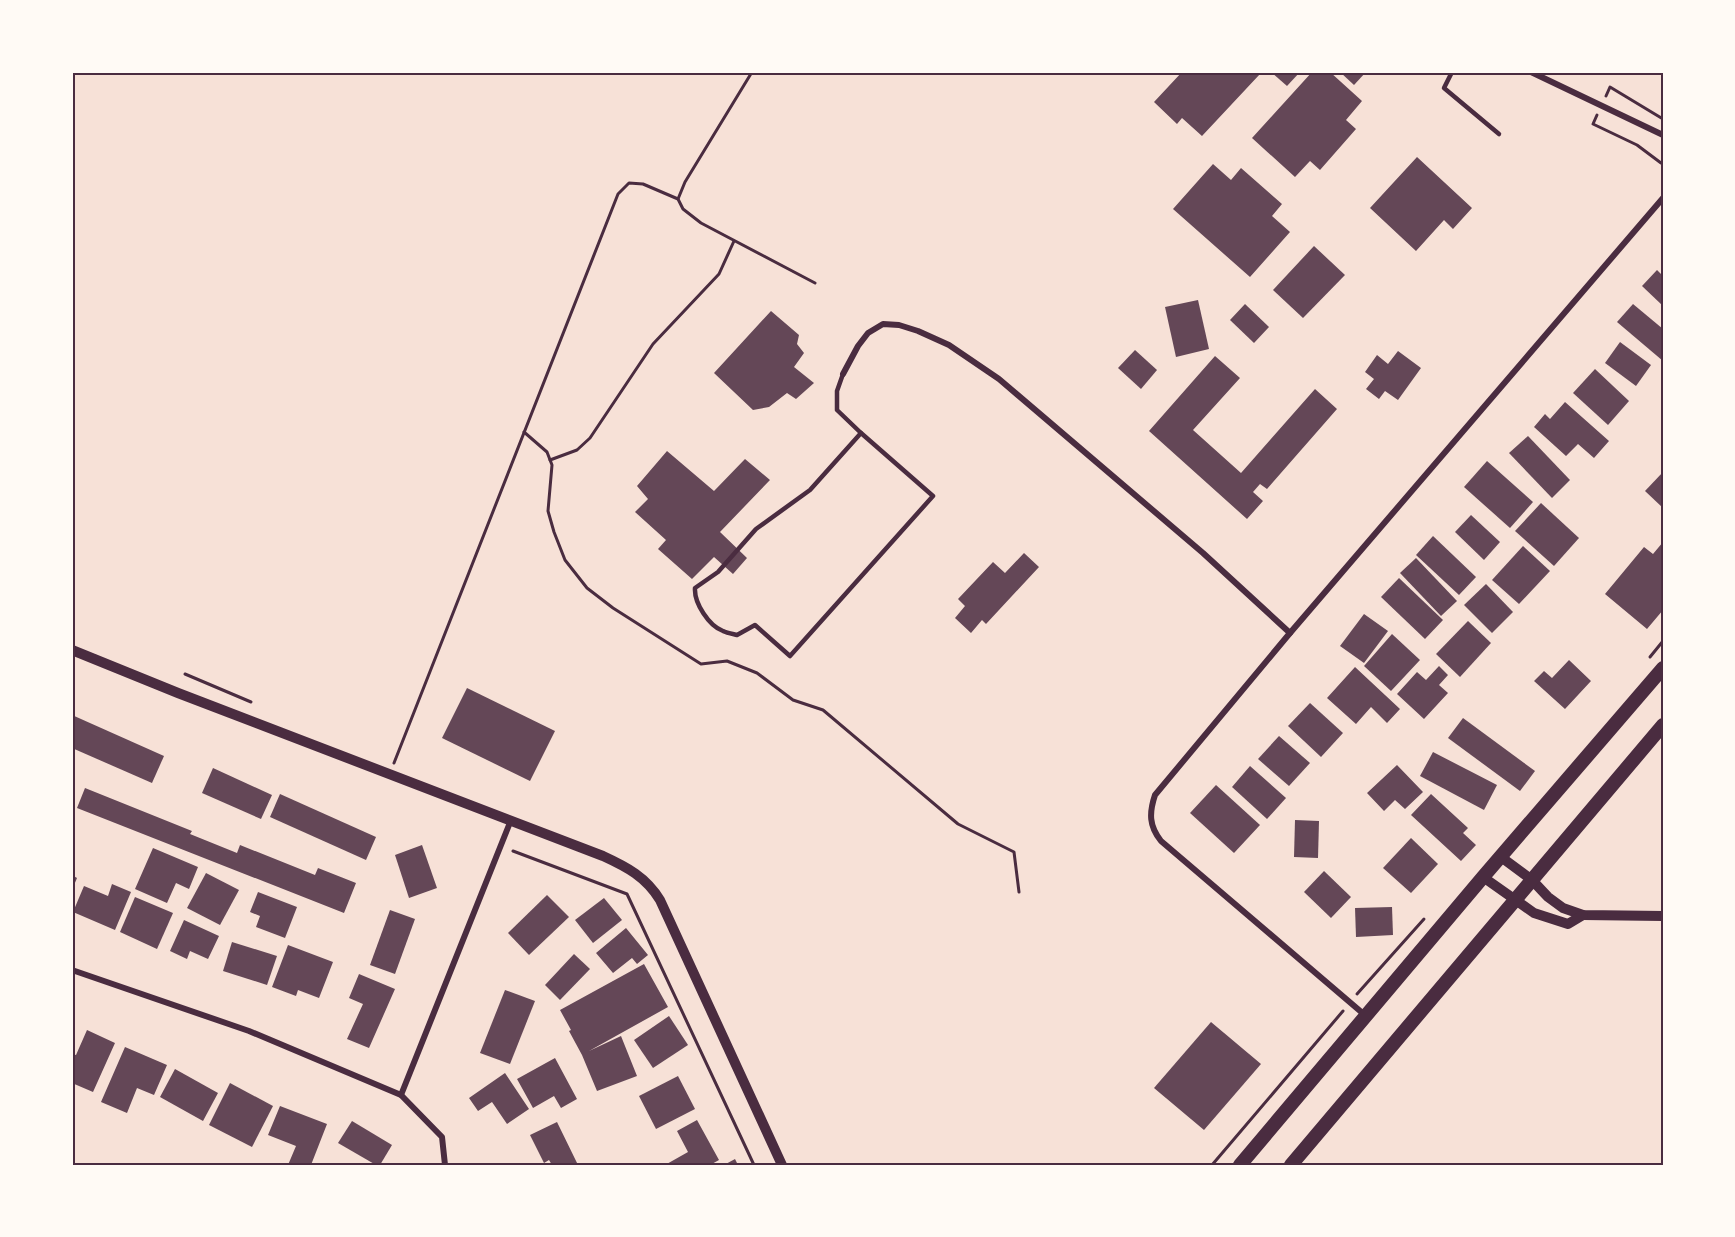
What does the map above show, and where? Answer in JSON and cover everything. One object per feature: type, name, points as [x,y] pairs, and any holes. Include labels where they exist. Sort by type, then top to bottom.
[{"type":"main road","points":[[1240,1165],[1663,668]]},
{"type":"main road","points":[[1291,1165],[1663,726]]},
{"type":"street","points":[[1531,72],[1663,135]]},
{"type":"street","points":[[1366,1016],[1161,842],[1151,824],[1153,801],[1164,783],[1290,633],[1663,198]]},
{"type":"street","points":[[843,374],[868,333],[883,324],[909,328],[949,345],[999,379],[1203,553],[1290,633]]},
{"type":"street","points":[[72,650],[177,693],[511,820],[621,864],[639,876],[653,888],[719,1025],[782,1165]]},
{"type":"street","points":[[401,1095],[511,820]]},
{"type":"street","points":[[1501,857],[1532,880],[1548,897],[1563,908],[1583,915],[1663,916]]},
{"type":"street","points":[[1483,877],[1534,913],[1568,924],[1583,915]]},
{"type":"street","points":[[72,970],[249,1031],[401,1095],[442,1137],[445,1165]]},
{"type":"lane","points":[[1452,72],[1444,88],[1499,134]]},
{"type":"lane","points":[[843,374],[837,392],[837,410],[933,496],[790,656],[755,625],[738,635],[721,631],[700,609],[695,596],[695,588],[718,572],[756,529],[810,490],[861,433]]},
{"type":"path","points":[[678,199],[685,183],[752,72]]},
{"type":"path","points":[[390,773],[618,194],[629,183],[643,184],[678,199],[684,209],[701,223],[815,283]]},
{"type":"path","points":[[550,460],[577,450],[590,438],[653,344],[719,274],[734,240]]},
{"type":"path","points":[[524,432],[547,452],[552,465],[548,511],[554,532],[565,560],[587,588],[613,608],[701,664],[727,661],[757,673],[793,700],[823,710],[958,824],[1014,852],[1019,892]]},
{"type":"path","points":[[185,675],[252,702]]},
{"type":"path","points":[[513,851],[627,894],[754,1165]]},
{"type":"path","points":[[1212,1165],[1350,1002]]},
{"type":"building","points":[[1182,72],[1258,72],[1260,74],[1202,136],[1182,118],[1177,124],[1154,102]]},
{"type":"building","points":[[1271,72],[1300,72],[1287,86]]},
{"type":"building","points":[[1312,72],[1330,72],[1362,101],[1346,120],[1356,129],[1320,170],[1310,161],[1295,177],[1252,138]]},
{"type":"building","points":[[1340,72],[1366,72],[1354,85]]},
{"type":"building","points":[[1417,157],[1472,208],[1453,229],[1444,220],[1416,251],[1370,208]]},
{"type":"building","points":[[1213,164],[1231,180],[1241,168],[1282,204],[1272,216],[1290,232],[1250,277],[1173,209]]},
{"type":"building","points":[[1314,246],[1345,275],[1303,318],[1273,290]]},
{"type":"building","points":[[1657,270],[1663,276],[1663,306],[1642,286]]},
{"type":"building","points":[[1198,300],[1209,349],[1176,357],[1165,307]]},
{"type":"building","points":[[1245,304],[1269,327],[1254,343],[1230,320]]},
{"type":"building","points":[[1633,304],[1663,329],[1663,361],[1617,322]]},
{"type":"building","points":[[771,311],[799,335],[797,344],[804,353],[794,367],[814,383],[796,399],[787,393],[769,407],[753,410],[714,373]]},
{"type":"building","points":[[1620,342],[1651,365],[1636,386],[1605,363]]},
{"type":"building","points":[[1135,350],[1157,370],[1141,389],[1118,368]]},
{"type":"building","points":[[1398,351],[1421,368],[1398,400],[1385,391],[1379,399],[1366,389],[1374,379],[1365,372],[1377,355],[1388,364]]},
{"type":"building","points":[[1215,356],[1240,378],[1193,430],[1241,473],[1315,389],[1337,409],[1267,489],[1260,484],[1253,492],[1263,501],[1247,519],[1149,431]]},
{"type":"building","points":[[1595,369],[1629,401],[1608,425],[1573,393]]},
{"type":"building","points":[[1565,402],[1609,441],[1594,458],[1578,444],[1566,456],[1534,427],[1545,414],[1550,419]]},
{"type":"building","points":[[1528,436],[1570,480],[1552,498],[1509,453]]},
{"type":"building","points":[[667,451],[714,491],[745,459],[770,480],[720,532],[747,558],[733,574],[714,557],[692,579],[658,549],[666,540],[635,512],[648,499],[637,486]]},
{"type":"building","points":[[1487,461],[1533,502],[1510,528],[1464,487]]},
{"type":"building","points":[[1663,472],[1663,508],[1645,491]]},
{"type":"building","points":[[1541,503],[1579,538],[1554,566],[1515,531]]},
{"type":"building","points":[[1471,515],[1500,542],[1484,560],[1455,532]]},
{"type":"building","points":[[1433,536],[1476,577],[1459,595],[1416,555]]},
{"type":"building","points":[[1663,542],[1663,610],[1647,629],[1605,594],[1644,547],[1653,554]]},
{"type":"building","points":[[1523,546],[1550,571],[1519,604],[1492,580]]},
{"type":"building","points":[[1024,553],[1039,567],[986,624],[982,620],[971,633],[955,618],[965,606],[958,599],[993,562],[1005,573]]},
{"type":"building","points":[[1416,558],[1457,601],[1441,616],[1400,573]]},
{"type":"building","points":[[1399,578],[1443,620],[1425,639],[1381,597]]},
{"type":"building","points":[[1486,584],[1513,612],[1492,633],[1464,605]]},
{"type":"building","points":[[1364,614],[1388,631],[1364,663],[1340,646]]},
{"type":"building","points":[[1468,621],[1491,643],[1460,677],[1436,654]]},
{"type":"building","points":[[1392,634],[1420,660],[1391,691],[1364,666]]},
{"type":"building","points":[[1569,660],[1591,681],[1565,709],[1534,681],[1544,671],[1552,678]]},
{"type":"building","points":[[1439,666],[1448,675],[1439,685],[1448,693],[1424,719],[1397,694],[1417,672],[1426,680]]},
{"type":"building","points":[[1355,667],[1400,709],[1387,723],[1371,707],[1356,724],[1327,698]]},
{"type":"building","points":[[467,688],[555,731],[530,781],[442,738]]},
{"type":"building","points":[[1310,703],[1343,733],[1321,757],[1288,726]]},
{"type":"building","points":[[72,715],[164,756],[152,783],[72,748]]},
{"type":"building","points":[[1463,718],[1535,771],[1520,791],[1448,738]]},
{"type":"building","points":[[1279,736],[1310,763],[1289,786],[1258,759]]},
{"type":"building","points":[[1433,752],[1497,785],[1484,810],[1420,776]]},
{"type":"building","points":[[1397,765],[1423,792],[1405,809],[1395,800],[1384,811],[1367,793]]},
{"type":"building","points":[[1250,766],[1286,798],[1267,819],[1232,787]]},
{"type":"building","points":[[213,768],[272,795],[261,819],[202,793]]},
{"type":"building","points":[[1216,785],[1260,825],[1234,853],[1190,813]]},
{"type":"building","points":[[85,788],[192,831],[190,834],[237,853],[240,845],[315,875],[318,868],[356,883],[344,913],[77,808]]},
{"type":"building","points":[[280,794],[376,837],[366,860],[270,817]]},
{"type":"building","points":[[1431,794],[1468,828],[1463,833],[1476,845],[1461,861],[1411,815]]},
{"type":"building","points":[[1295,820],[1319,821],[1318,858],[1294,857]]},
{"type":"building","points":[[1411,838],[1438,864],[1411,893],[1383,868]]},
{"type":"building","points":[[422,845],[437,888],[409,898],[395,855]]},
{"type":"building","points":[[153,848],[198,867],[189,889],[176,883],[167,903],[135,889]]},
{"type":"building","points":[[1324,871],[1351,897],[1331,918],[1304,892]]},
{"type":"building","points":[[206,873],[239,890],[220,925],[187,908]]},
{"type":"building","points":[[72,875],[77,878],[72,890]]},
{"type":"building","points":[[112,884],[131,892],[115,930],[73,912],[84,886],[108,896]]},
{"type":"building","points":[[258,892],[297,907],[285,938],[256,927],[260,916],[250,912]]},
{"type":"building","points":[[547,895],[569,917],[529,955],[508,933]]},
{"type":"building","points":[[135,897],[173,913],[157,949],[120,932]]},
{"type":"building","points":[[604,898],[622,920],[593,943],[575,920]]},
{"type":"building","points":[[1392,907],[1393,935],[1356,937],[1355,908]]},
{"type":"building","points":[[390,910],[415,919],[395,974],[370,965]]},
{"type":"building","points":[[184,920],[219,936],[208,959],[190,951],[187,959],[170,951]]},
{"type":"building","points":[[626,928],[648,955],[637,964],[632,958],[613,973],[596,953]]},
{"type":"building","points":[[232,942],[277,956],[267,985],[223,971]]},
{"type":"building","points":[[288,945],[333,962],[319,998],[298,990],[296,996],[272,987]]},
{"type":"building","points":[[574,954],[590,969],[560,1000],[545,985]]},
{"type":"building","points":[[644,964],[668,1007],[589,1051],[621,1036],[637,1076],[597,1091],[560,1010]]},
{"type":"building","points":[[359,974],[395,989],[369,1048],[347,1039],[363,1004],[349,998]]},
{"type":"building","points":[[505,990],[535,1001],[510,1064],[480,1053]]},
{"type":"building","points":[[669,1016],[688,1045],[653,1068],[634,1040]]},
{"type":"building","points":[[1211,1022],[1261,1064],[1204,1130],[1154,1088]]},
{"type":"building","points":[[87,1030],[115,1043],[93,1092],[72,1083],[72,1054],[76,1055]]},
{"type":"building","points":[[125,1047],[167,1065],[154,1095],[137,1088],[127,1113],[101,1102]]},
{"type":"building","points":[[555,1058],[577,1099],[561,1108],[554,1096],[533,1108],[517,1079]]},
{"type":"building","points":[[175,1069],[218,1093],[203,1121],[160,1097]]},
{"type":"building","points":[[505,1073],[529,1109],[507,1124],[492,1102],[478,1111],[469,1098]]},
{"type":"building","points":[[678,1076],[695,1109],[656,1129],[639,1096]]},
{"type":"building","points":[[230,1083],[273,1106],[252,1147],[209,1125]]},
{"type":"building","points":[[280,1106],[327,1124],[311,1165],[288,1165],[296,1146],[268,1135]]},
{"type":"building","points":[[697,1120],[719,1160],[710,1165],[665,1165],[688,1152],[677,1131]]},
{"type":"building","points":[[352,1121],[392,1145],[380,1165],[376,1165],[338,1143]]},
{"type":"building","points":[[557,1122],[578,1165],[552,1165],[549,1160],[544,1163],[530,1135]]},
{"type":"building","points":[[735,1159],[738,1165],[724,1165]]}]
